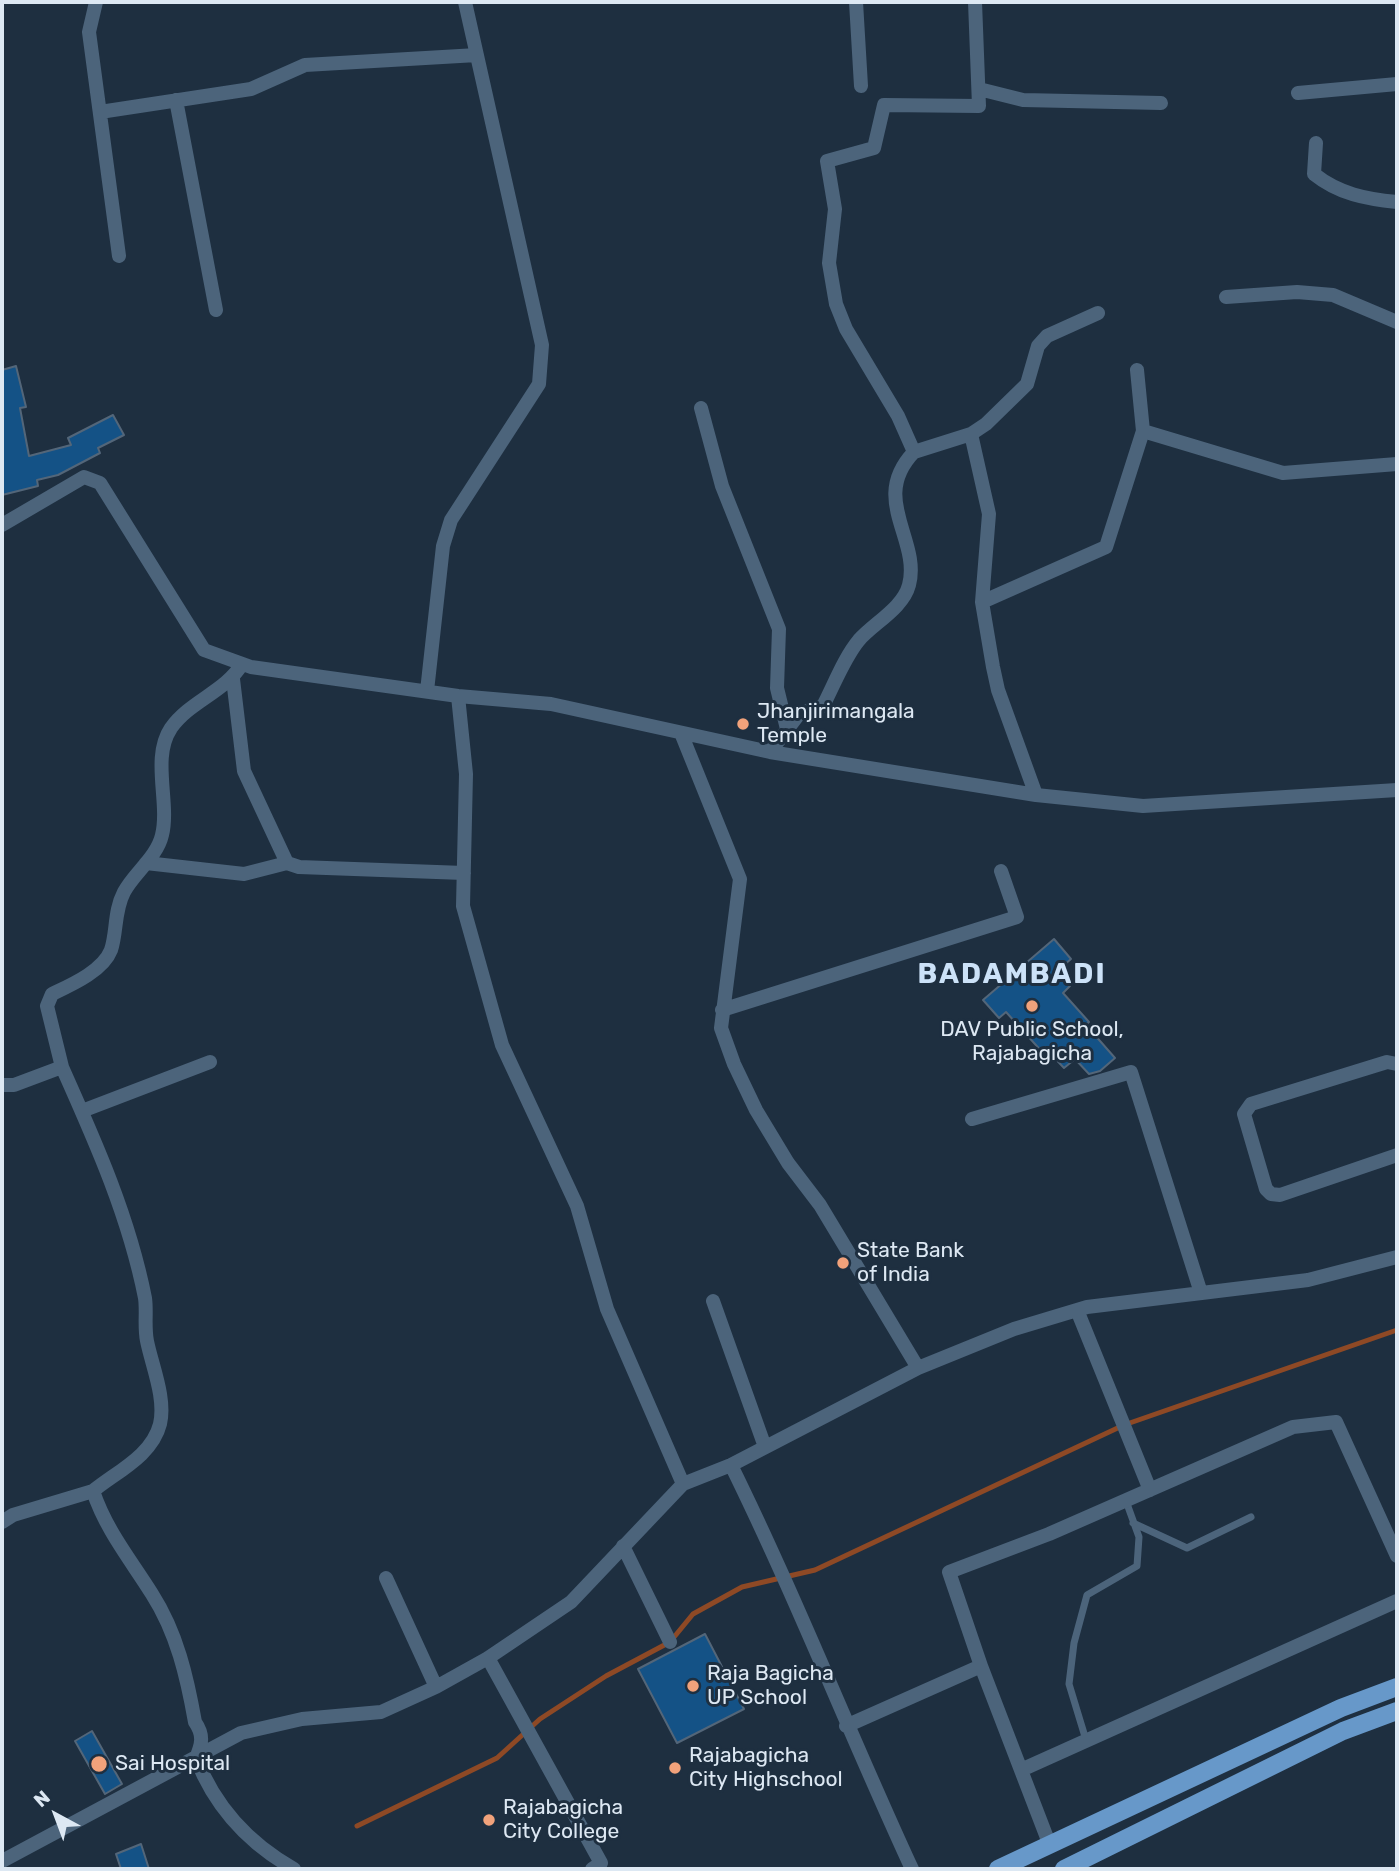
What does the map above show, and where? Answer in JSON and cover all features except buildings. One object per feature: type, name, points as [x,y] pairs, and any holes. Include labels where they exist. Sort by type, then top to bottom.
[{"type":"main road","points":[[998,1869],[1341,1708],[1397,1687]]},
{"type":"main road","points":[[1063,1869],[1343,1731],[1397,1711]]},
{"type":"street","points":[[96,2],[89,32],[119,256]]},
{"type":"street","points":[[427,691],[443,546],[451,520],[539,384],[542,345],[465,2]]},
{"type":"street","points":[[856,2],[861,86]]},
{"type":"street","points":[[914,452],[898,416],[846,329],[836,304],[829,263],[835,209],[827,161],[874,148],[884,105],[979,106],[975,2]]},
{"type":"street","points":[[100,112],[251,89],[305,65],[477,55]]},
{"type":"street","points":[[1298,93],[1397,84]]},
{"type":"street","points":[[979,89],[1023,100],[1161,103]]},
{"type":"street","points":[[176,100],[216,310]]},
{"type":"street","points":[[1316,143],[1314,174],[1329,186],[1359,198],[1397,202]]},
{"type":"street","points":[[1226,297],[1297,292],[1333,295],[1397,322]]},
{"type":"street","points":[[770,752],[799,714],[823,706],[858,641],[900,601],[909,586],[911,569],[896,511],[896,489],[901,466],[914,452],[971,434],[986,424],[1027,384],[1038,346],[1047,336],[1098,313]]},
{"type":"street","points":[[982,602],[1106,547],[1143,431],[1137,370]]},
{"type":"street","points":[[701,408],[722,486],[779,629],[776,688],[786,729]]},
{"type":"street","points":[[1143,431],[1283,474],[1397,464]]},
{"type":"street","points":[[971,434],[989,514],[982,602],[998,690],[1036,795]]},
{"type":"street","points":[[2,525],[85,477],[100,483],[204,650],[242,664],[458,696],[551,704],[770,752],[1036,795],[1143,806],[1397,790]]},
{"type":"street","points":[[2,1522],[13,1515],[93,1491],[140,1457],[159,1426],[161,1415],[156,1371],[146,1335],[145,1301],[137,1267],[112,1177],[62,1067],[47,1006],[52,994],[82,978],[111,951],[114,922],[124,892],[146,863],[162,835],[163,750],[171,729],[203,699],[233,679],[242,664]]},
{"type":"street","points":[[233,679],[244,771],[288,863]]},
{"type":"street","points":[[458,696],[466,774],[463,906],[502,1045],[577,1206],[607,1310],[682,1484]]},
{"type":"street","points":[[681,733],[740,879],[721,1028],[734,1064],[756,1110],[788,1163],[820,1205],[918,1368]]},
{"type":"street","points":[[146,863],[244,874],[288,863],[299,867],[464,873]]},
{"type":"street","points":[[722,1010],[1017,916],[1001,871]]},
{"type":"street","points":[[82,1111],[210,1062]]},
{"type":"street","points":[[1397,1064],[1387,1062],[1251,1104],[1244,1114],[1266,1189],[1271,1194],[1280,1195],[1397,1155]]},
{"type":"street","points":[[2,1085],[14,1085],[62,1067]]},
{"type":"street","points":[[971,1119],[1131,1072],[1201,1293]]},
{"type":"street","points":[[2,1861],[241,1733],[302,1719],[381,1712],[436,1687],[488,1658],[571,1602],[682,1484],[731,1465],[918,1368],[1014,1329],[1077,1310],[1308,1280],[1397,1257]]},
{"type":"street","points":[[713,1301],[765,1447]]},
{"type":"street","points":[[1077,1310],[1150,1490]]},
{"type":"street","points":[[1049,1843],[981,1666],[949,1572],[1049,1534],[1293,1427],[1336,1422],[1397,1556]]},
{"type":"street","points":[[731,1465],[783,1571],[846,1726],[912,1869]]},
{"type":"street","points":[[93,1491],[103,1520],[152,1592],[177,1644],[195,1722],[201,1731],[202,1741],[195,1758],[207,1786],[221,1808],[245,1835],[294,1869]]},
{"type":"street","points":[[624,1546],[670,1642]]},
{"type":"street","points":[[386,1578],[436,1687]]},
{"type":"street","points":[[1021,1770],[1397,1601]]},
{"type":"street","points":[[488,1658],[601,1863],[592,1869]]},
{"type":"street","points":[[846,1726],[981,1666]]},
{"type":"lane","points":[[1086,1741],[1069,1684],[1074,1643],[1087,1595],[1136,1566],[1139,1537],[1125,1500]]},
{"type":"lane","points":[[1133,1523],[1187,1548],[1251,1517]]},
{"type":"waterway","points":[[357,1826],[497,1758],[540,1719],[606,1676],[670,1642],[693,1614],[742,1587],[815,1570],[1124,1425],[1397,1330]]},
{"type":"place","name":"Jhanjirimangala Temple","points":[[743,724]]},
{"type":"place","name":"DAV Public School, Rajabagicha","points":[[1032,1006]]},
{"type":"place","name":"State Bank of India","points":[[843,1263]]},
{"type":"place","name":"Raja Bagicha UP School","points":[[693,1686]]},
{"type":"place","name":"Sai Hospital","points":[[99,1764]]},
{"type":"place","name":"Rajabagicha City Highschool","points":[[675,1768]]},
{"type":"place","name":"Rajabagicha City College","points":[[489,1820]]},
{"type":"district","name":"BADAMBADI","points":[[1012,975]]}]
